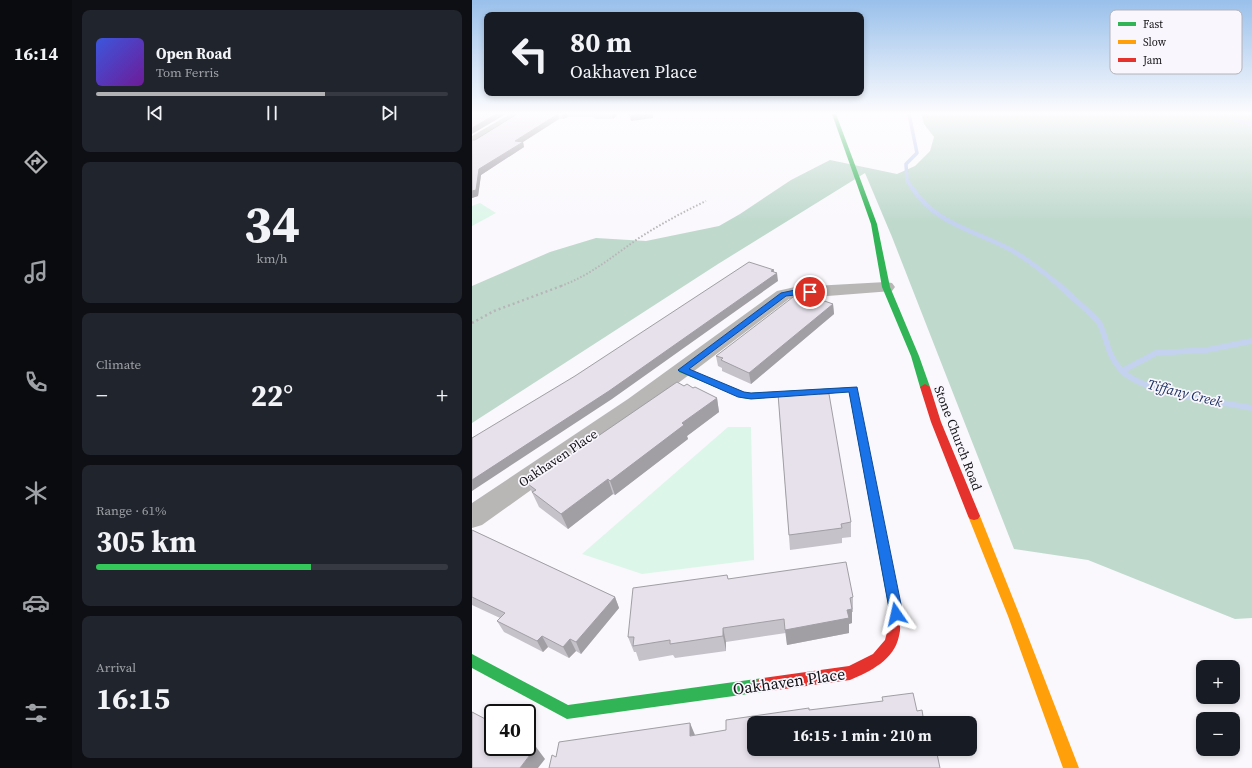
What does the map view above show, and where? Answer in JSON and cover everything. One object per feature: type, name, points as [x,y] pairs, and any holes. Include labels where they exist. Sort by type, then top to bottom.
[{"type":"main road","name":"Stone Church Road","points":[[847,150],[874,224],[886,287],[915,356],[939,429],[1014,616],[1071,768]]},
{"type":"main road","name":"Oakhaven Place","points":[[472,661],[567,712],[850,673],[878,659],[891,643],[896,614],[853,389],[751,396],[742,395],[682,370]]},
{"type":"street","name":"Oakhaven Place","points":[[472,517],[636,404],[784,295],[795,292],[886,287]]},
{"type":"path","points":[[472,323],[494,311],[580,279],[640,238],[683,212],[706,201]]},
{"type":"green space","points":[[1252,150],[1252,618],[1235,619],[1088,560],[1014,549],[892,237],[865,173],[718,264],[472,423],[472,286],[550,252],[596,238],[646,241],[719,226],[791,180],[830,160],[897,174],[915,166],[930,151]]},
{"type":"green space","points":[[480,203],[496,213],[472,226],[472,206]]},
{"type":"green space","points":[[728,427],[751,427],[754,560],[642,574],[582,554]]},
{"type":"building","points":[[472,150],[510,150],[479,169],[476,190],[472,191]]},
{"type":"building","points":[[749,262],[774,270],[771,271],[777,273],[609,391],[472,480],[472,438],[575,376]]},
{"type":"building","points":[[797,294],[804,296],[806,295],[833,304],[749,373],[721,360],[723,358],[716,356]]},
{"type":"building","points":[[677,382],[684,386],[687,384],[693,388],[695,387],[717,398],[682,423],[684,425],[610,481],[608,479],[561,514],[532,492],[536,490],[528,484]]},
{"type":"building","points":[[809,391],[819,392],[819,394],[829,394],[851,522],[841,524],[842,528],[789,535],[778,394]]},
{"type":"building","points":[[472,530],[615,597],[576,642],[570,639],[563,647],[542,636],[537,641],[497,621],[505,613],[472,597]]},
{"type":"building","points":[[846,562],[853,597],[850,598],[852,609],[847,610],[849,618],[785,630],[784,619],[723,628],[723,636],[670,644],[670,640],[633,646],[634,637],[628,637],[633,588],[727,575],[728,579]]},
{"type":"building","points":[[913,693],[917,711],[922,710],[923,716],[754,716],[809,708],[809,710],[883,701],[882,697]]},
{"type":"building","points":[[472,712],[484,718],[484,756],[529,756],[520,768],[472,768]]},
{"type":"building","points":[[747,717],[747,756],[937,756],[940,768],[549,768],[552,755],[556,757],[559,742],[690,723],[690,736],[726,730],[726,720]]},
{"type":"waterway","points":[[913,190],[907,180],[906,164],[917,153],[916,150]]},
{"type":"waterway","points":[[913,189],[922,201],[945,219],[1013,251],[1037,267],[1060,286]]},
{"type":"waterway","points":[[1059,285],[1098,321],[1113,359],[1122,371]]},
{"type":"waterway","points":[[1122,371],[1156,353],[1207,350],[1252,341]]},
{"type":"waterway","name":"Tiffany Creek","points":[[1122,371],[1133,379],[1164,391],[1183,396],[1252,408]]},
{"type":"traffic: fast","points":[[847,150],[874,224],[886,287],[915,356],[925,387]]},
{"type":"traffic: fast","points":[[682,370],[742,395],[751,396],[853,389],[896,615],[894,628]]},
{"type":"traffic: fast","points":[[472,661],[567,712],[763,685]]},
{"type":"traffic: slow","points":[[974,516],[1014,616],[1071,768]]},
{"type":"traffic: jam","points":[[925,387],[936,422],[974,516]]},
{"type":"traffic: jam","points":[[763,685],[850,673],[878,659],[891,643],[894,628]]},
{"type":"route","points":[[810,292],[795,292],[784,295],[682,370],[742,395],[751,396],[853,389],[896,614]]}]
